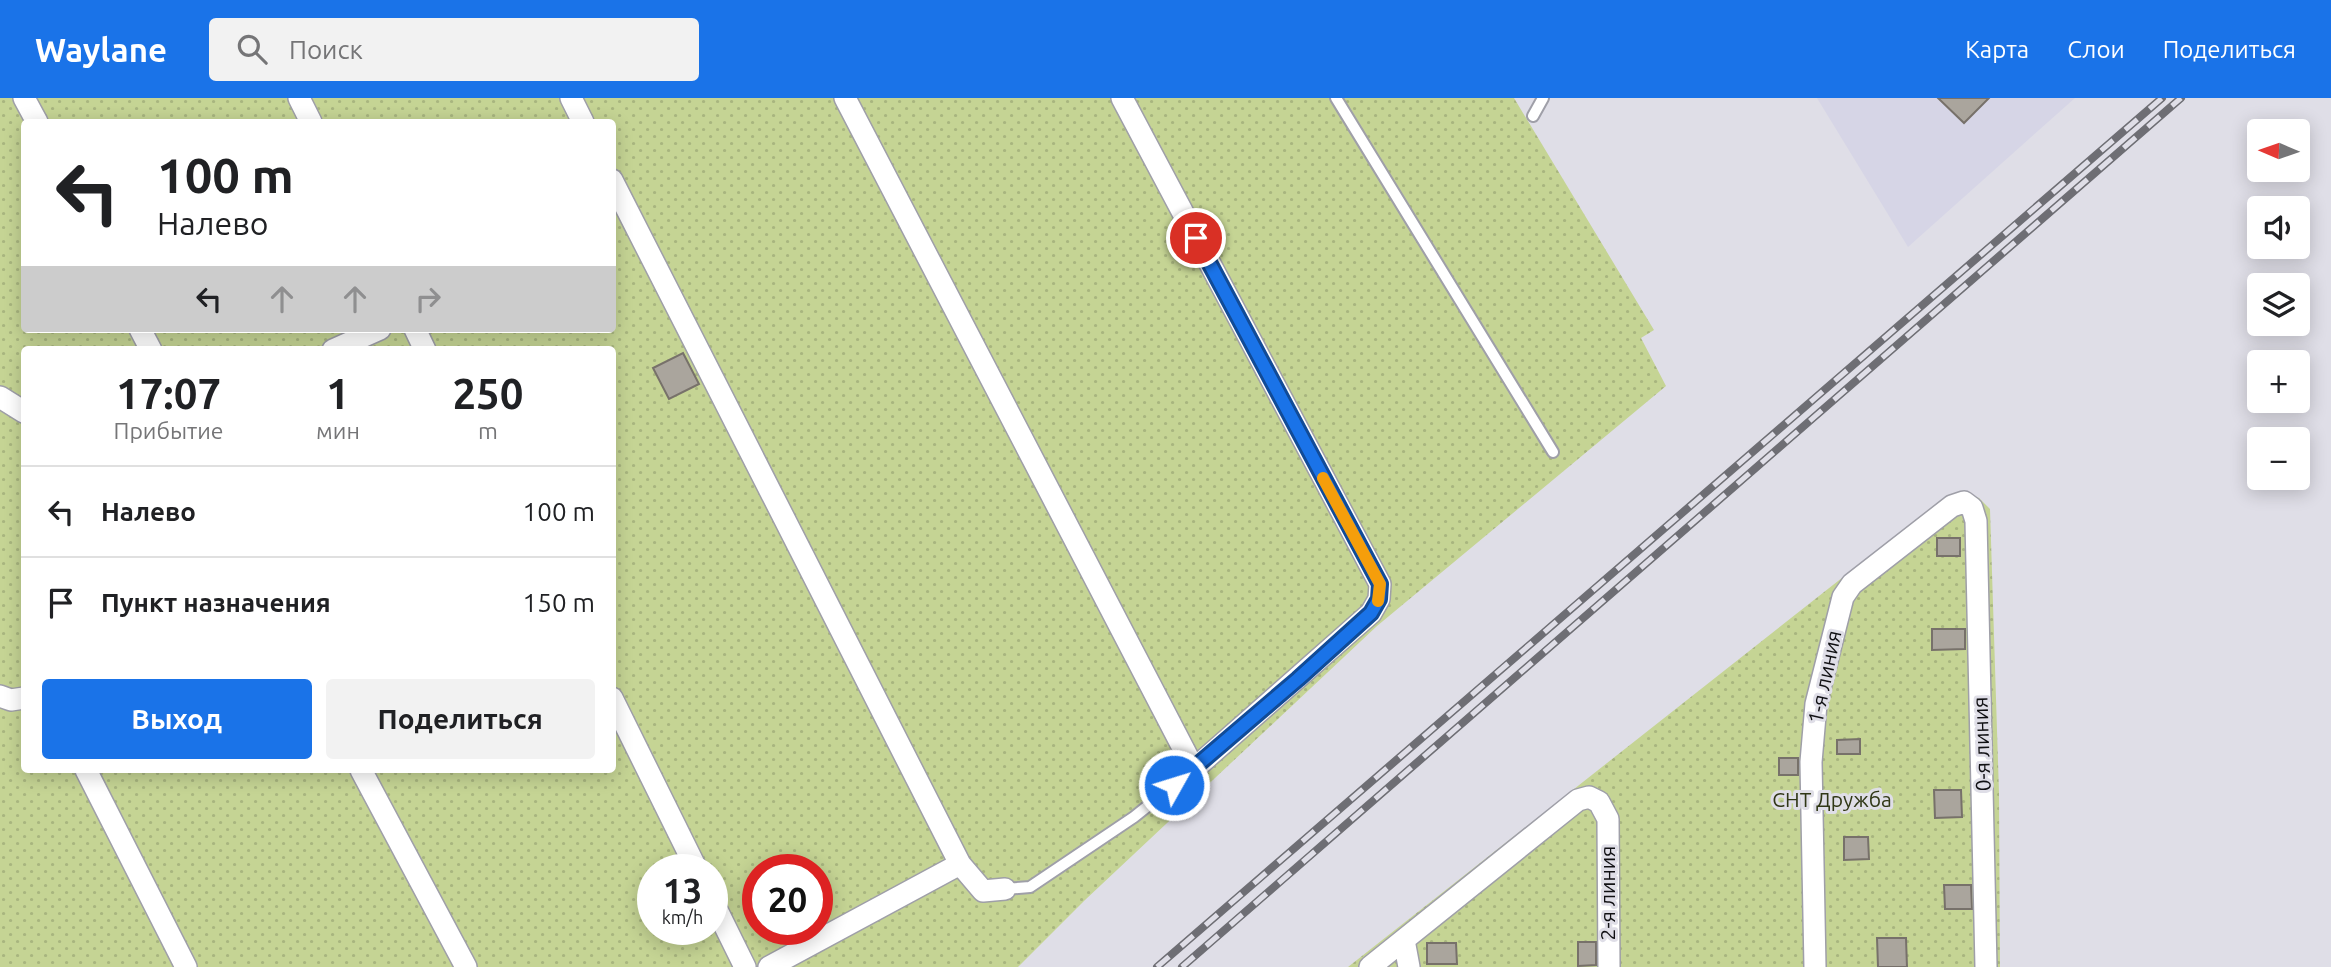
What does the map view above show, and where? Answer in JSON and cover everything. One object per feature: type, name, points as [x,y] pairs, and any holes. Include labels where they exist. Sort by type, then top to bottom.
[{"type":"street","points":[[24,98],[35,119]]},
{"type":"street","points":[[299,98],[310,119]]},
{"type":"street","points":[[571,98],[582,119]]},
{"type":"street","points":[[845,98],[1194,769],[1371,613],[1379,599],[1380,584],[1122,98]]},
{"type":"street","points":[[619,211],[960,864],[983,891],[1005,889]]},
{"type":"street","points":[[342,346],[371,333]]},
{"type":"street","points":[[0,397],[21,410]]},
{"type":"street","name":"1-я линия","points":[[1815,967],[1812,751],[1815,704],[1843,597],[1852,584],[1952,506],[1964,502],[1972,508],[1976,520]]},
{"type":"street","name":"0-я линия","points":[[1976,520],[1986,967]]},
{"type":"street","points":[[0,696],[11,700],[21,698]]},
{"type":"street","points":[[616,706],[689,854]]},
{"type":"street","points":[[88,773],[186,967]]},
{"type":"street","points":[[363,773],[466,967]]},
{"type":"street","name":"2-я линия","points":[[1404,940],[1578,800],[1589,797],[1599,802],[1608,819],[1609,967]]},
{"type":"street","points":[[769,967],[960,864]]},
{"type":"street","points":[[728,932],[745,967]]},
{"type":"street","points":[[1370,967],[1404,940],[1409,967]]},
{"type":"lane","points":[[1336,98],[1553,452]]},
{"type":"lane","points":[[1533,116],[1543,98]]},
{"type":"lane","points":[[1005,889],[1030,887],[1133,817],[1194,769]]},
{"type":"shaded area","points":[[1817,98],[2075,98],[1908,247]]},
{"type":"green space","points":[[0,98],[1514,98],[1654,330],[1641,338],[1666,386],[1377,626],[1085,900],[1018,967],[0,967]]},
{"type":"green space","name":"СНТ Дружба","points":[[1960,492],[1979,498],[1990,509],[1999,793],[2000,967],[1348,967],[1941,500]]},
{"type":"building","points":[[1938,98],[1989,98],[1964,123]]},
{"type":"building","points":[[683,353],[699,384],[669,399],[653,368]]},
{"type":"building","points":[[1937,538],[1960,538],[1960,556],[1937,556]]},
{"type":"building","points":[[1932,629],[1965,629],[1965,649],[1932,650]]},
{"type":"building","points":[[1860,739],[1860,754],[1837,754],[1837,740]]},
{"type":"building","points":[[1779,758],[1798,758],[1798,775],[1779,775]]},
{"type":"building","points":[[1934,790],[1961,790],[1962,817],[1935,818]]},
{"type":"building","points":[[1844,837],[1868,837],[1869,859],[1844,860]]},
{"type":"building","points":[[1944,885],[1971,885],[1972,909],[1945,909]]},
{"type":"building","points":[[1877,938],[1906,938],[1907,967],[1878,967]]},
{"type":"building","points":[[1578,942],[1596,942],[1596,965],[1578,966]]},
{"type":"building","points":[[1427,943],[1456,943],[1457,964],[1427,964]]},
{"type":"railway","points":[[1157,967],[2162,98]]},
{"type":"railway","points":[[1182,967],[2181,98]]},
{"type":"slow traffic","points":[[1323,478],[1380,584],[1378,601]]},
{"type":"route","points":[[1174,785],[1371,613],[1379,599],[1380,584],[1196,238]]}]
